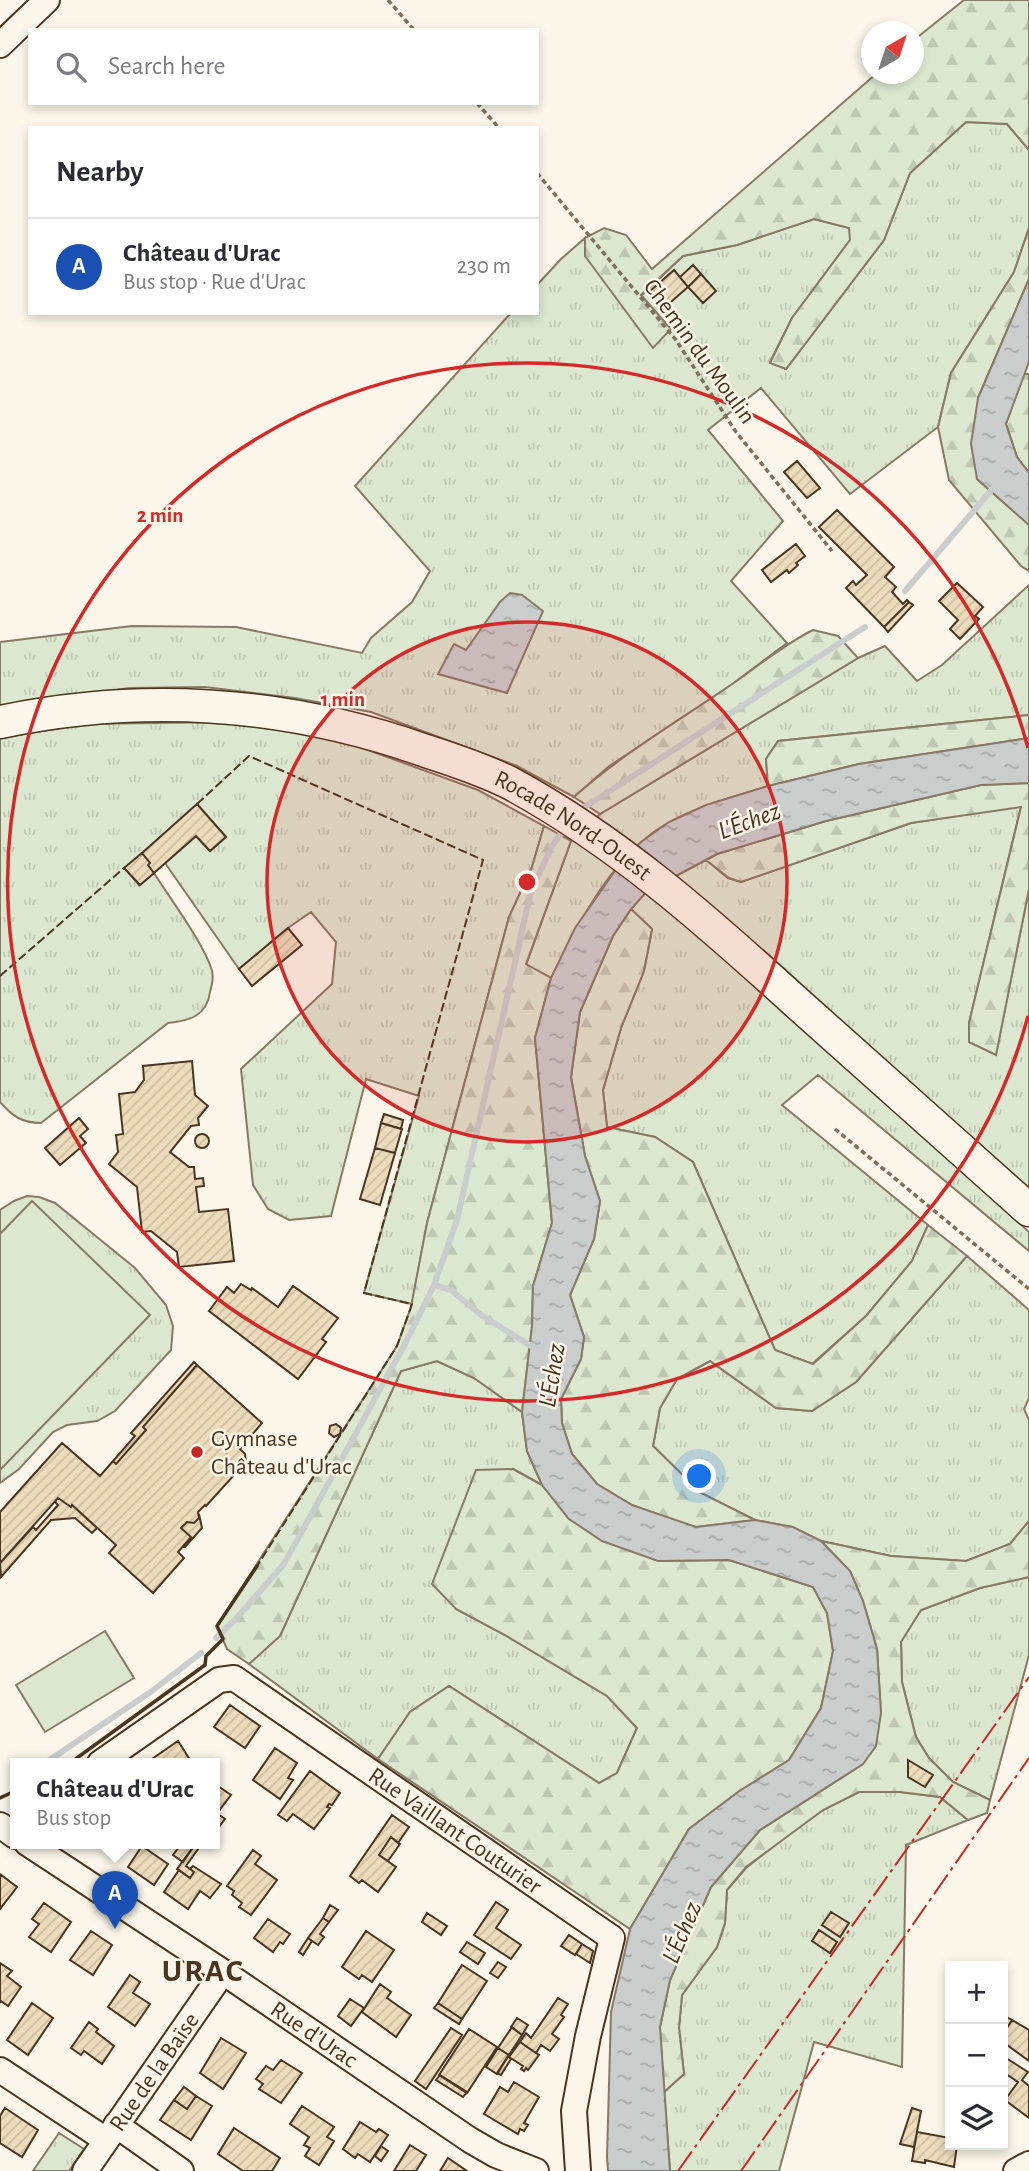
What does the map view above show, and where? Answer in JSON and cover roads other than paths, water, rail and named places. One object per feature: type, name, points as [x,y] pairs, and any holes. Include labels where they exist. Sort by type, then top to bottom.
[{"type":"main road","name":"Rocade Nord-Ouest","points":[[0,722],[102,706],[161,703],[264,710],[373,733],[507,782],[556,810],[615,850],[697,912],[1029,1210]]},
{"type":"street","points":[[0,45],[47,0]]},
{"type":"street","name":"Rue Vaillant Couturier","points":[[107,1758],[219,1680],[234,1678],[612,1938],[588,2036],[574,2111],[578,2171]]},
{"type":"street","name":"Rue d'Urac","points":[[36,1849],[470,2140],[496,2155],[536,2171]]},
{"type":"street","name":"Rue de la Baïse","points":[[85,2171],[223,1972]]},
{"type":"street","points":[[0,2070],[181,2171]]},
{"type":"street","points":[[1016,2171],[1029,2164]]},
{"type":"water","points":[[1029,279],[1029,362],[1006,424],[1017,457],[1029,473],[1029,525],[977,479],[971,444],[978,398]]},
{"type":"water","points":[[510,593],[522,595],[543,611],[507,693],[438,674],[454,644],[466,650],[500,602]]},
{"type":"water","name":"L'Échez","points":[[1029,738],[1029,783],[981,785],[826,821],[717,854],[647,891],[613,936],[580,1012],[571,1077],[585,1156],[600,1201],[594,1239],[570,1295],[584,1337],[581,1359],[561,1399],[562,1423],[572,1454],[597,1484],[632,1505],[696,1527],[755,1520],[793,1527],[821,1541],[850,1571],[863,1601],[877,1649],[881,1713],[876,1746],[863,1764],[760,1830],[711,1887],[670,1980],[660,2027],[670,2171],[608,2171],[611,2012],[630,1929],[689,1829],[738,1792],[789,1760],[821,1708],[833,1651],[827,1613],[813,1587],[729,1560],[658,1561],[602,1541],[569,1519],[542,1485],[527,1451],[522,1412],[532,1326],[533,1286],[552,1223],[535,1038],[551,978],[575,928],[617,868],[641,842],[669,822],[706,805],[768,786],[859,764]]},
{"type":"waterway","points":[[905,591],[995,486]]},
{"type":"waterway","points":[[577,812],[865,627]]},
{"type":"waterway","points":[[216,1638],[284,1564],[405,1344],[434,1285],[457,1220],[531,891],[552,846],[566,826]]},
{"type":"waterway","name":"L'Échez","points":[[434,1285],[451,1290],[481,1315],[536,1349]]},
{"type":"waterway","points":[[52,1758],[152,1691],[201,1653]]},
{"type":"place","name":"Gymnase Château d'Urac","points":[[197,1452]]},
{"type":"place","name":"Château d'Urac","points":[[115,1929]]},
{"type":"district","name":"URAC","points":[[203,1970]]}]
